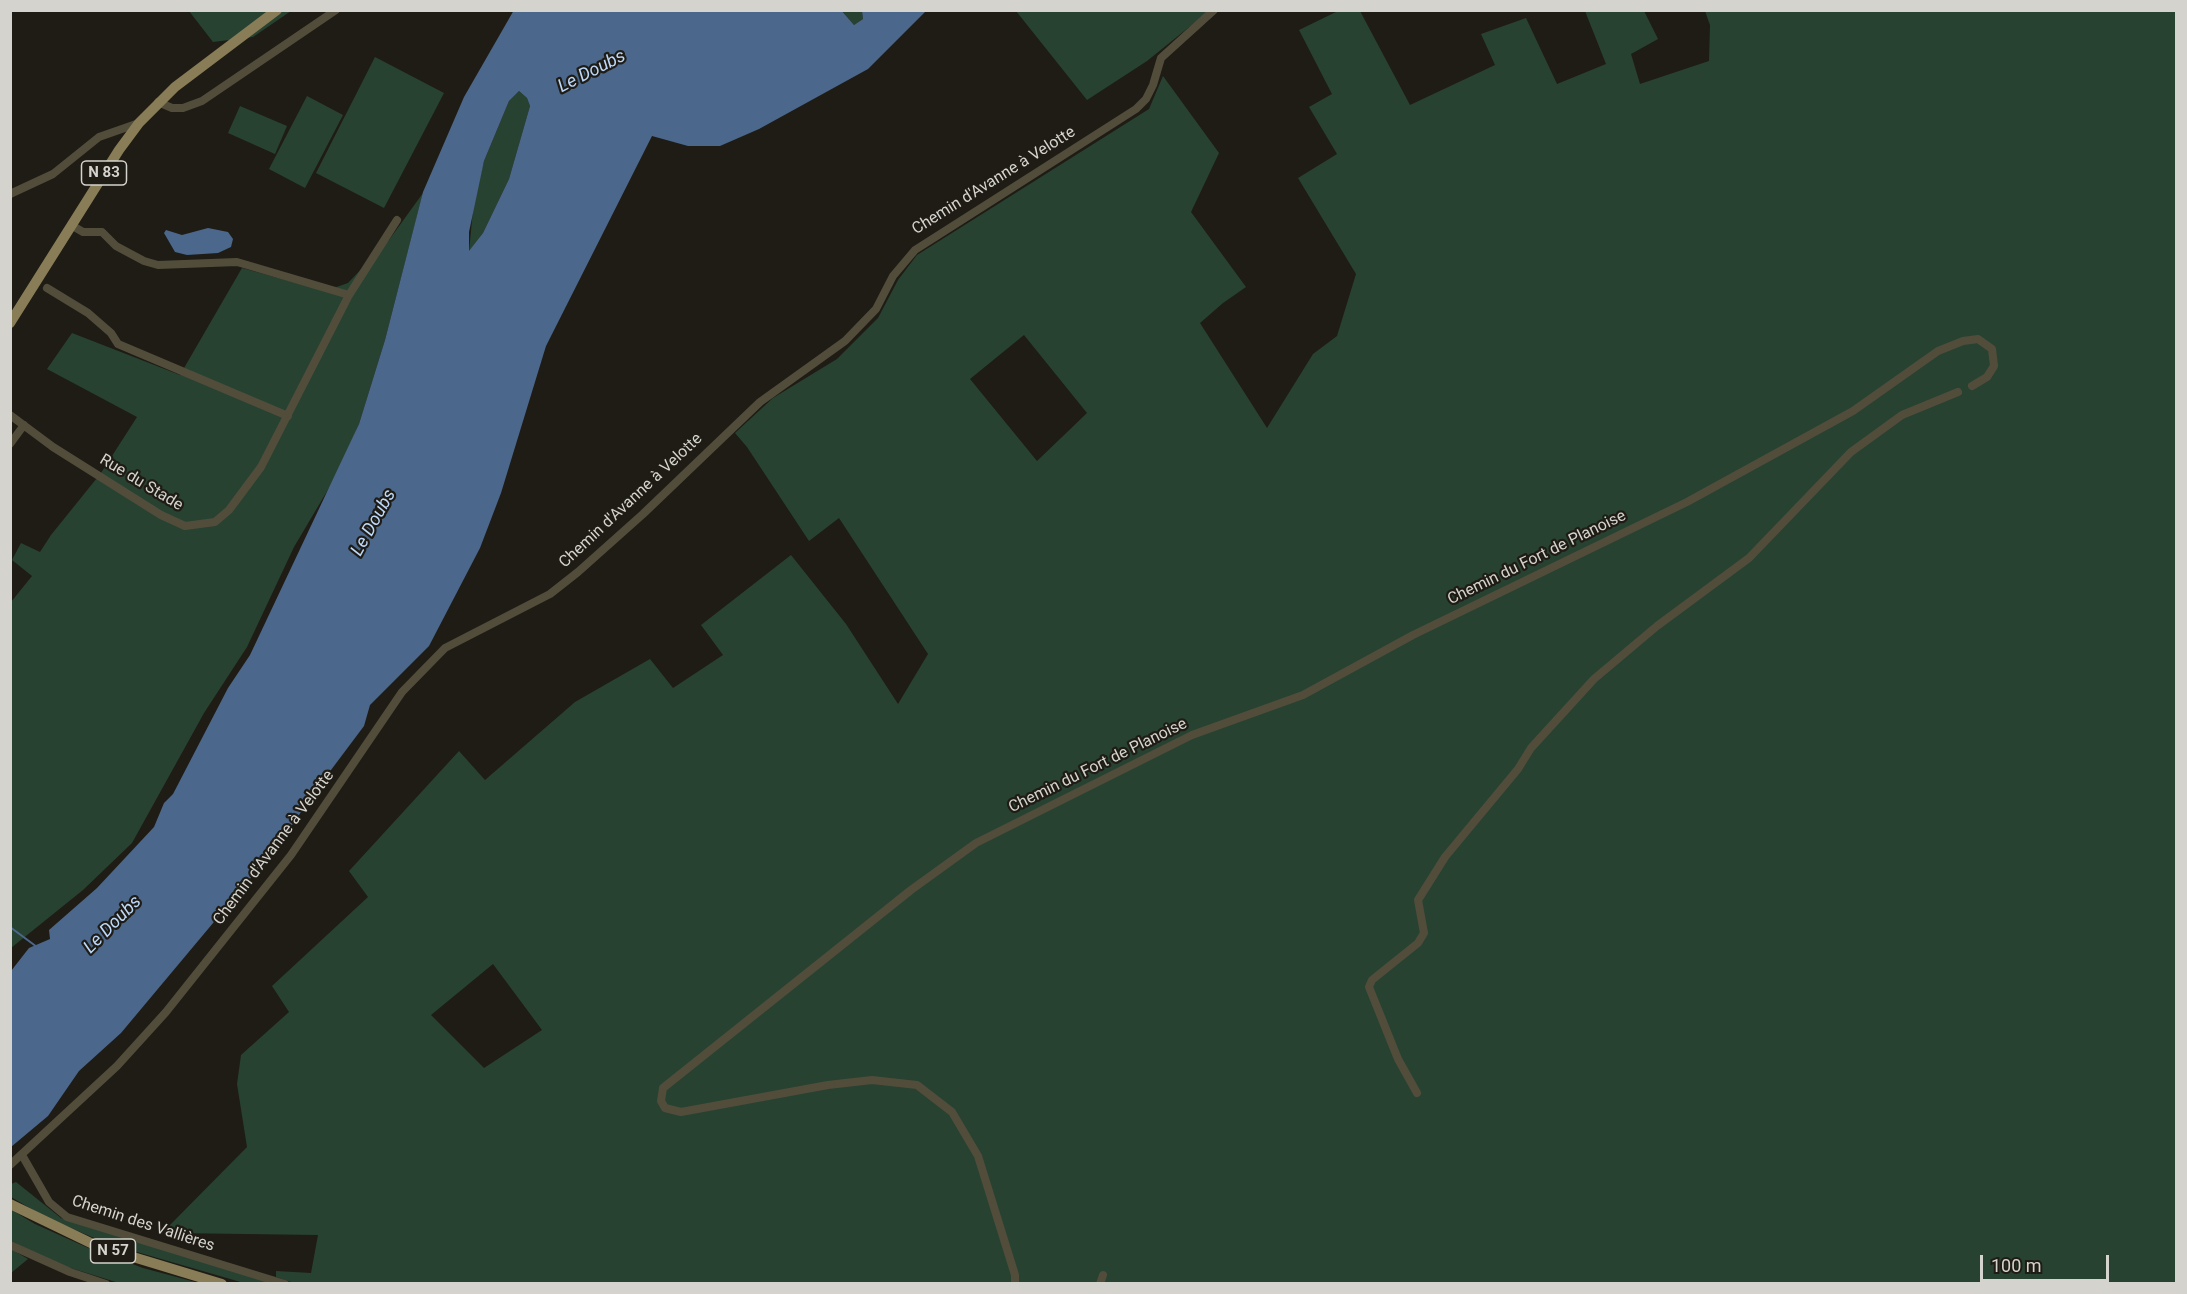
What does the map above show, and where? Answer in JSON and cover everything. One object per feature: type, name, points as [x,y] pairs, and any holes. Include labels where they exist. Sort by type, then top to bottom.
[{"type":"main road","name":"N 83","points":[[10,324],[139,123],[158,102],[278,10]]},
{"type":"main road","name":"N 57","points":[[10,1204],[105,1249],[222,1284]]},
{"type":"street","points":[[158,102],[172,108],[183,108],[202,101],[336,10]]},
{"type":"street","name":"Chemin d'Avanne à Velotte","points":[[10,1165],[117,1066],[180,995],[291,855],[402,692],[445,648],[550,594],[578,572],[644,514],[760,402],[845,341],[876,309],[893,276],[915,250],[1136,109],[1146,99],[1153,85],[1161,58],[1214,10]]},
{"type":"street","points":[[10,194],[53,174],[99,137],[139,123]]},
{"type":"street","name":"Rue du Stade","points":[[10,415],[53,447],[161,514],[185,526],[200,526],[215,522],[229,510],[261,466],[350,295],[397,220]]},
{"type":"street","points":[[72,225],[83,232],[102,232],[116,246],[144,261],[158,265],[237,262],[350,295]]},
{"type":"street","points":[[47,288],[88,313],[111,333],[118,344],[288,416]]},
{"type":"street","name":"Chemin du Fort de Planoise","points":[[1015,1284],[1015,1275],[978,1156],[952,1112],[917,1085],[872,1080],[828,1085],[681,1112],[665,1108],[661,1101],[663,1088],[911,890],[976,843],[1192,735],[1303,695],[1424,630],[1687,502],[1853,411],[1938,351],[1963,341],[1978,339],[1992,349],[1994,366],[1987,377],[1972,386]]},
{"type":"street","points":[[1417,1093],[1398,1059],[1369,987],[1372,980],[1418,943],[1424,933],[1418,900],[1445,858],[1518,769],[1531,748],[1601,673],[1657,626],[1749,558],[1851,452],[1902,415],[1958,392]]},
{"type":"street","points":[[10,444],[24,425]]},
{"type":"street","name":"Chemin des Vallières","points":[[22,1155],[49,1202],[67,1217],[285,1284]]},
{"type":"street","points":[[10,1245],[70,1272],[106,1284]]},
{"type":"green space","points":[[189,11],[291,11],[253,37],[213,42]]},
{"type":"green space","points":[[842,11],[862,11],[863,19],[854,25]]},
{"type":"green space","points":[[1016,11],[1209,11],[1147,61],[1087,100]]},
{"type":"green space","points":[[1338,11],[1360,11],[1410,105],[1495,65],[1481,34],[1526,18],[1557,84],[1606,64],[1585,11],[1644,11],[1658,39],[1631,54],[1640,84],[1709,61],[1710,25],[1705,11],[2176,11],[2176,1283],[297,1284],[276,1277],[276,1271],[311,1273],[318,1235],[173,1233],[167,1228],[247,1147],[237,1084],[241,1055],[289,1012],[272,986],[368,897],[349,871],[459,751],[485,780],[575,702],[650,659],[673,688],[723,655],[701,625],[791,555],[846,624],[898,704],[928,654],[839,518],[809,541],[747,447],[735,433],[773,398],[837,359],[878,318],[898,280],[917,255],[1149,109],[1163,76],[1219,153],[1191,212],[1246,287],[1200,323],[1267,428],[1313,354],[1337,336],[1356,274],[1298,178],[1337,154],[1309,107],[1332,94],[1299,30]],"holes":[[[1024,335],[1087,413],[1037,461],[970,379]],[[493,964],[542,1030],[484,1068],[431,1015]]]},
{"type":"green space","points":[[375,57],[444,93],[384,208],[316,173]]},
{"type":"green space","points":[[519,91],[527,98],[530,106],[509,179],[483,233],[469,252],[474,199],[484,161],[509,101]]},
{"type":"green space","points":[[307,96],[343,115],[305,188],[269,169]]},
{"type":"green space","points":[[240,106],[287,126],[275,154],[228,133]]},
{"type":"green space","points":[[423,193],[385,340],[359,424],[339,471],[294,547],[247,647],[204,713],[132,843],[83,890],[11,948],[11,602],[32,576],[12,560],[21,543],[40,552],[101,473],[137,417],[47,369],[72,333],[180,375],[242,268],[325,291],[348,283],[389,240]]},
{"type":"green space","points":[[16,1182],[61,1218],[272,1283],[244,1283],[106,1243],[45,1217],[11,1197],[11,1184]]},
{"type":"green space","points":[[10,1209],[35,1224],[86,1247],[143,1268],[199,1283],[119,1283],[61,1265],[11,1241]]},
{"type":"green space","points":[[11,1249],[28,1259],[11,1273]]},
{"type":"water","name":"Le Doubs","points":[[514,10],[841,10],[854,25],[863,19],[862,11],[926,11],[868,69],[759,129],[720,146],[688,146],[652,136],[546,346],[501,493],[480,548],[429,646],[370,705],[364,726],[280,843],[121,1033],[79,1071],[48,1116],[11,1147],[11,971],[29,948],[50,939],[49,930],[97,888],[154,827],[164,803],[173,794],[228,688],[250,655],[359,424],[385,340],[423,192],[464,97]],"holes":[[[519,91],[527,98],[530,106],[509,179],[483,233],[469,251],[469,232],[484,161],[509,101]]]},
{"type":"water","points":[[208,228],[228,232],[233,239],[231,247],[218,253],[187,255],[175,252],[164,233],[166,230],[182,235]]},
{"type":"waterway","points":[[10,927],[37,947]]}]
